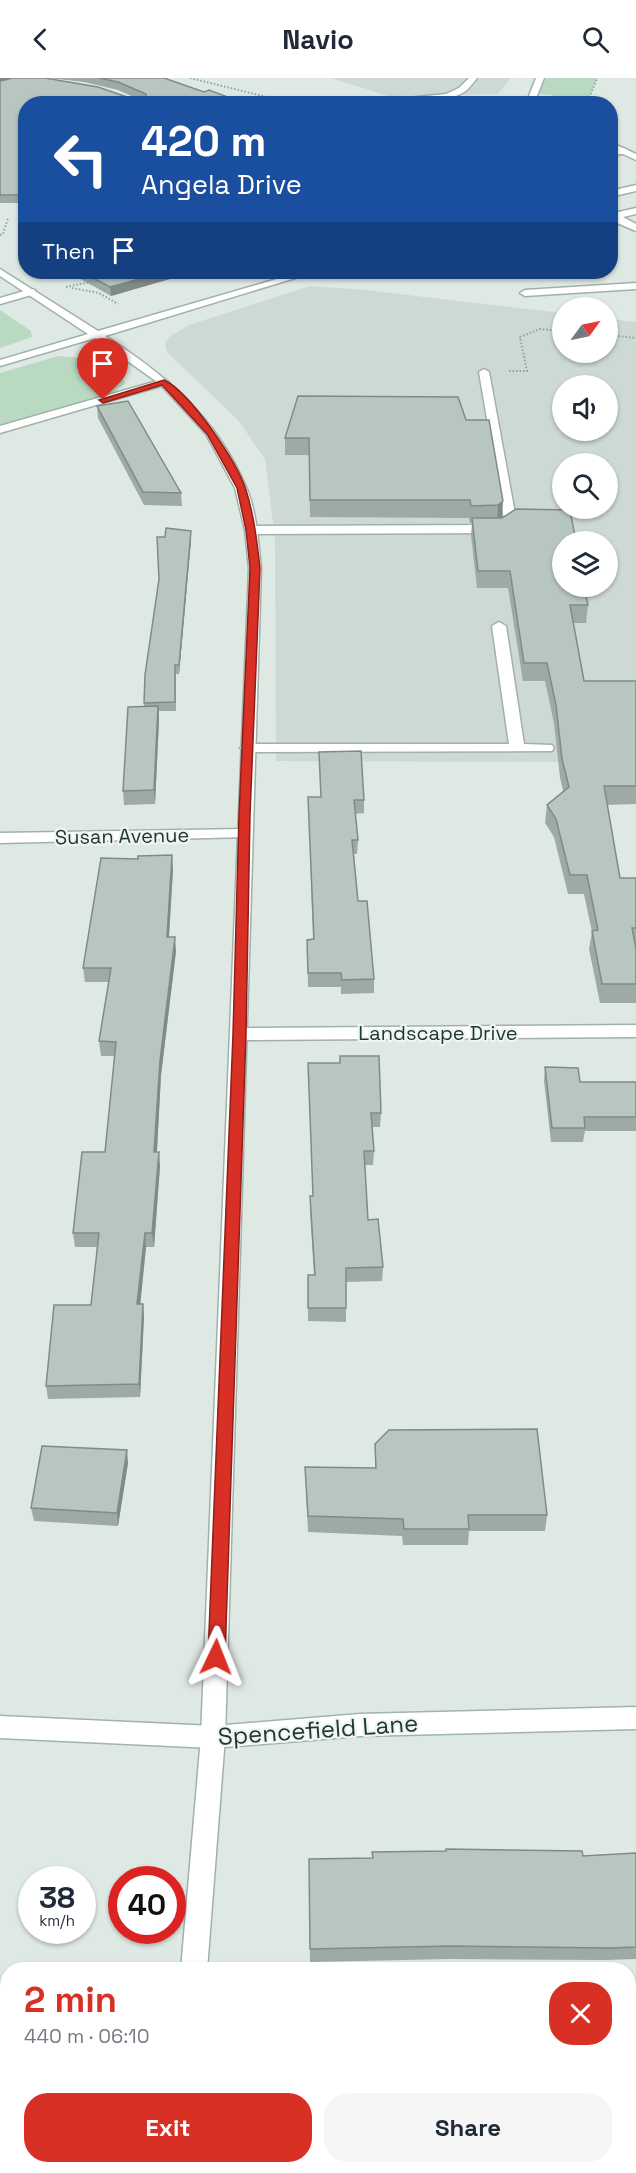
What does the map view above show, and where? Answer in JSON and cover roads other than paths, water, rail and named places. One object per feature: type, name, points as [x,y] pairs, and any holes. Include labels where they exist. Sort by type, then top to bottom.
[{"type":"street","points":[[447,96],[462,90],[473,78]]},
{"type":"street","points":[[533,96],[540,78]]},
{"type":"street","points":[[618,145],[628,141]]},
{"type":"street","points":[[618,150],[636,156]]},
{"type":"street","points":[[618,192],[636,188]]},
{"type":"street","points":[[618,216],[636,211]]},
{"type":"street","points":[[618,220],[636,228]]},
{"type":"street","points":[[0,272],[96,334],[164,382],[211,433],[241,488],[251,530],[255,568],[213,1737],[195,1962]]},
{"type":"street","points":[[0,363],[286,279]]},
{"type":"street","points":[[525,293],[636,286]]},
{"type":"street","points":[[0,301],[31,292]]},
{"type":"street","points":[[251,530],[501,529],[507,525],[510,519],[484,372]]},
{"type":"street","points":[[0,430],[164,382]]},
{"type":"street","points":[[499,626],[517,748]]},
{"type":"street","points":[[247,748],[547,748]]},
{"type":"street","name":"Susan Avenue","points":[[0,838],[244,834]]},
{"type":"street","name":"Landscape Drive","points":[[240,1034],[636,1031]]},
{"type":"street","name":"Spencefield Lane","points":[[0,1727],[213,1737],[360,1725],[636,1718]]}]
